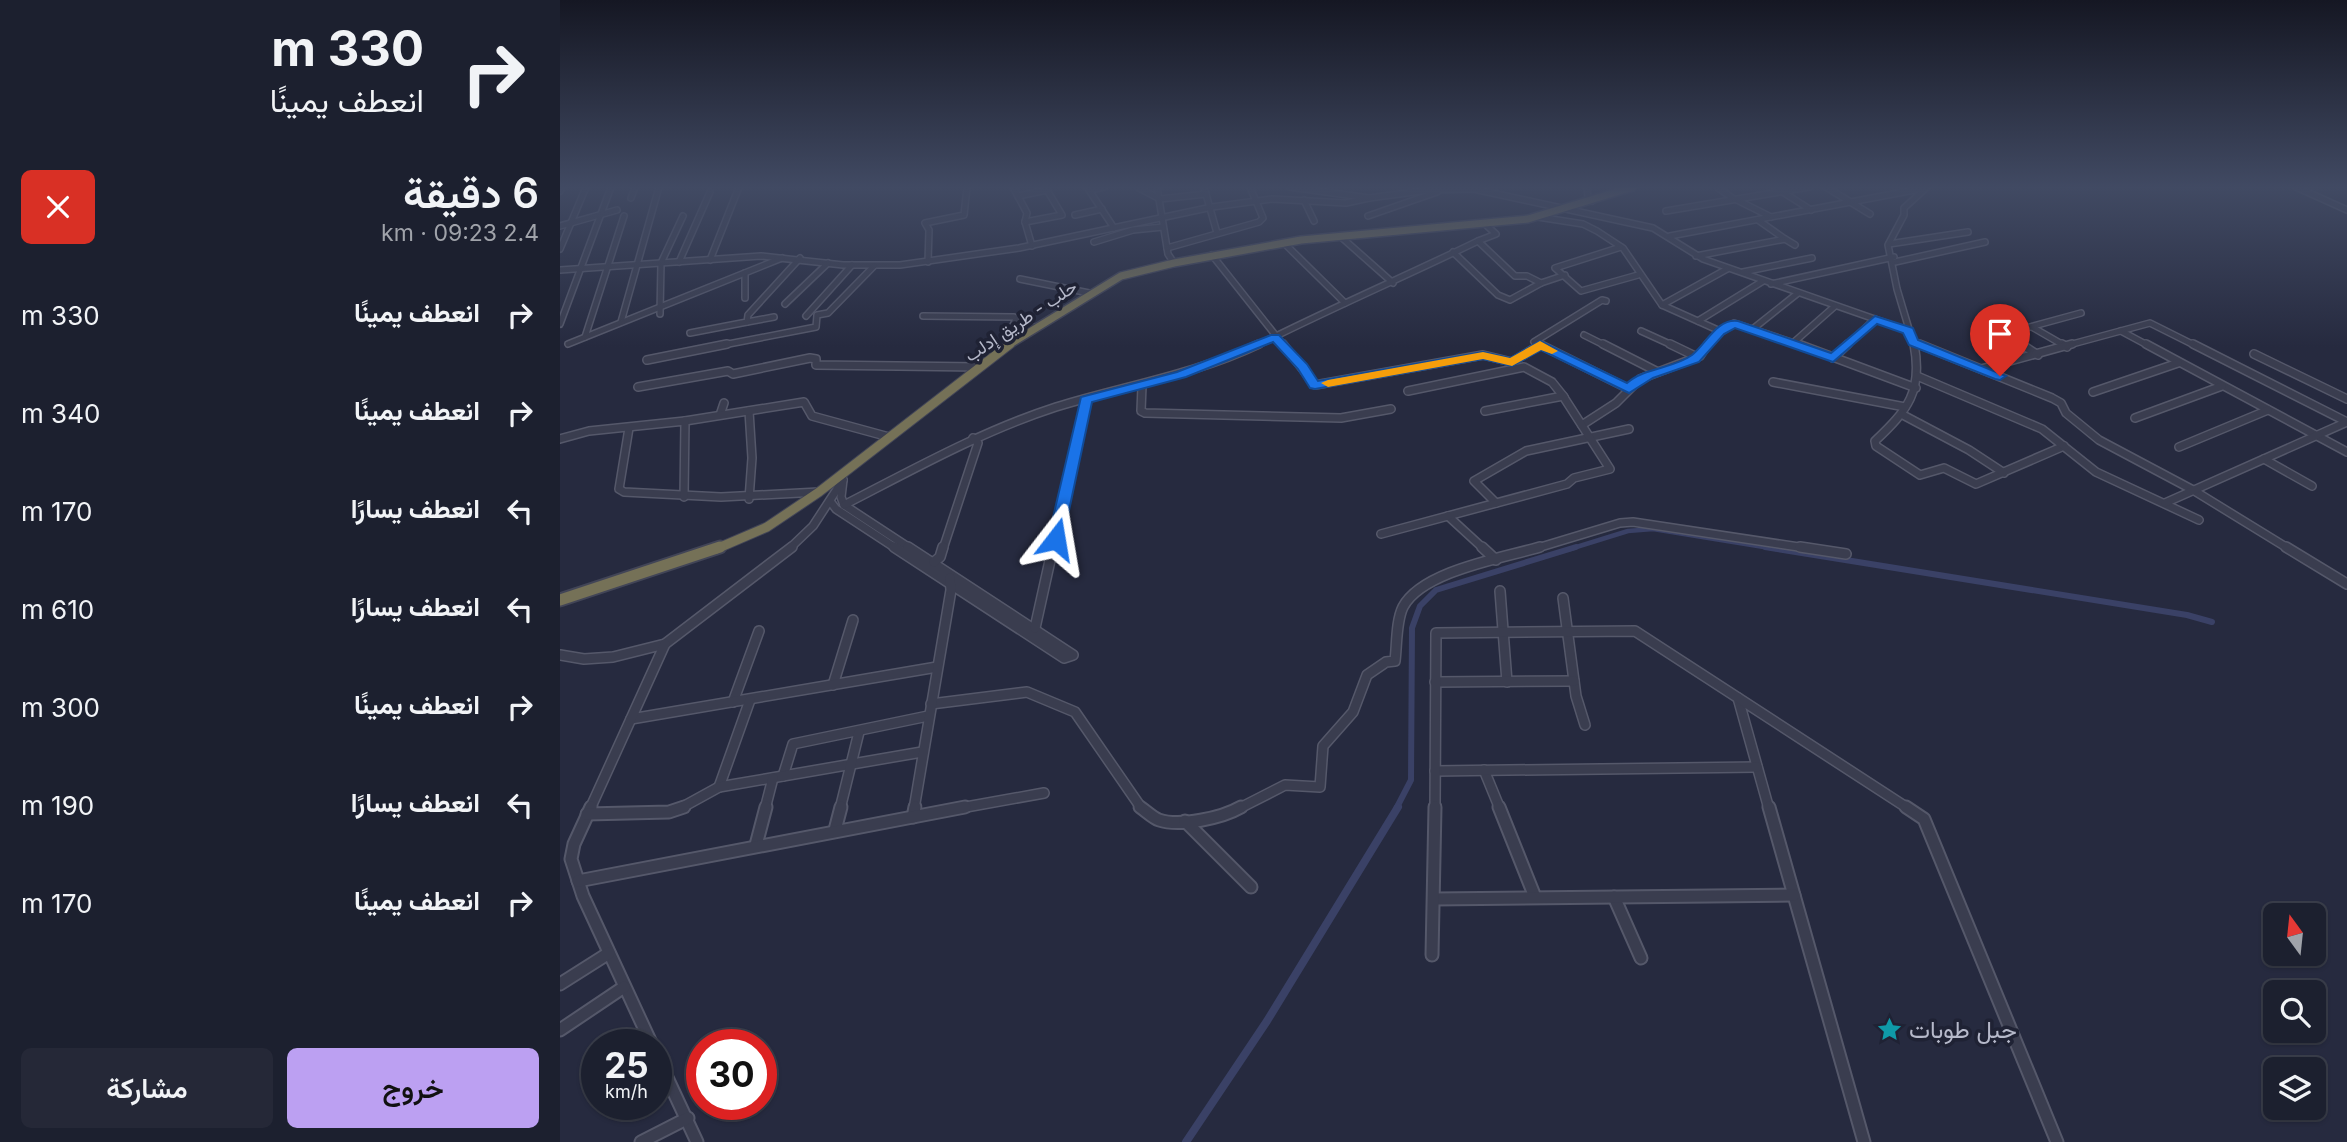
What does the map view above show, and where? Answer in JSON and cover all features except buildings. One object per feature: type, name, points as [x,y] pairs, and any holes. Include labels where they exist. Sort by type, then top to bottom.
[{"type":"highway","name":"حلب - طريق إدلب","points":[[560,600],[726,546],[767,527],[840,479],[889,437],[1035,327],[1121,276],[1174,262],[1306,240]]},
{"type":"street","points":[[560,324],[591,240]]},
{"type":"street","points":[[585,337],[616,240]]},
{"type":"street","points":[[621,323],[644,240]]},
{"type":"street","points":[[660,310],[661,263],[672,240]]},
{"type":"street","points":[[679,262],[689,240]]},
{"type":"street","points":[[710,260],[718,240]]},
{"type":"street","points":[[928,262],[929,240]]},
{"type":"street","points":[[1030,240],[1032,246]]},
{"type":"street","points":[[560,270],[744,257],[800,258],[874,266],[928,262],[1058,240]]},
{"type":"street","points":[[1094,242],[1100,240]]},
{"type":"street","points":[[1166,240],[1174,262]]},
{"type":"street","points":[[1167,248],[1193,240]]},
{"type":"street","points":[[1345,240],[1393,283]]},
{"type":"street","points":[[1610,240],[1621,247],[1662,305],[1720,331]]},
{"type":"street","points":[[1676,240],[1696,256],[1727,269],[1909,331]]},
{"type":"street","points":[[1696,256],[1779,240]]},
{"type":"street","points":[[1788,240],[1795,245]]},
{"type":"street","points":[[1891,240],[1894,277],[1913,342],[1917,376],[1916,388],[1904,411],[1875,441],[1876,446],[1920,475],[1944,468],[1976,484],[2064,446]]},
{"type":"street","points":[[1889,244],[1913,240]]},
{"type":"street","points":[[845,505],[973,438],[1051,409],[1182,374],[1275,337],[1478,241],[1515,276],[1527,276],[1541,283]]},
{"type":"street","points":[[1771,284],[1985,242]]},
{"type":"street","points":[[1284,243],[1345,303]]},
{"type":"street","points":[[1621,247],[1555,268],[1581,291],[1639,275]]},
{"type":"street","points":[[1453,252],[1498,295],[1510,300],[1541,283],[1565,275]]},
{"type":"street","points":[[1212,255],[1315,385],[1483,355],[1512,362],[1540,345]]},
{"type":"street","points":[[568,344],[660,310],[784,257]]},
{"type":"street","points":[[747,322],[748,315],[800,258]]},
{"type":"street","points":[[1740,273],[1812,258]]},
{"type":"street","points":[[785,304],[828,263]]},
{"type":"street","points":[[806,316],[852,265]]},
{"type":"street","points":[[647,360],[816,327],[817,316],[828,313],[874,266]]},
{"type":"street","points":[[1662,305],[1727,269]]},
{"type":"street","points":[[745,273],[745,298]]},
{"type":"street","points":[[1020,279],[1089,293]]},
{"type":"street","points":[[1698,321],[1763,281]]},
{"type":"street","points":[[1754,328],[1798,293]]},
{"type":"street","points":[[1606,301],[1602,300],[1534,342],[1629,389]]},
{"type":"street","points":[[1793,342],[1835,306]]},
{"type":"street","points":[[2038,355],[2004,334],[2081,313]]},
{"type":"street","points":[[923,316],[1014,317],[1016,319],[1013,325],[1035,327]]},
{"type":"street","points":[[690,333],[774,317]]},
{"type":"street","points":[[1833,358],[1875,319]]},
{"type":"street","points":[[1583,425],[1616,403],[1640,379],[1697,357],[1720,331],[1734,323],[1916,388]]},
{"type":"street","points":[[1981,369],[2150,323],[2347,422]]},
{"type":"street","points":[[2032,327],[2067,347]]},
{"type":"street","points":[[1641,331],[1697,357]]},
{"type":"street","points":[[2121,331],[2347,452]]},
{"type":"street","points":[[1584,335],[1658,372]]},
{"type":"street","points":[[1913,342],[2061,403],[2066,413],[2099,440],[2193,490],[2347,584]]},
{"type":"street","points":[[2254,354],[2347,399]]},
{"type":"street","points":[[638,387],[728,371],[733,374],[813,358],[816,359],[816,365],[979,367]]},
{"type":"street","points":[[2093,392],[2178,363]]},
{"type":"street","points":[[1381,534],[1567,484],[1574,478],[1610,469],[1552,382],[1524,367],[1408,391]]},
{"type":"street","points":[[1917,376],[2042,429],[2096,472],[2199,520]]},
{"type":"street","points":[[1773,382],[1904,411],[2004,473]]},
{"type":"street","points":[[1142,386],[1141,411],[1145,413],[1341,418],[1391,409]]},
{"type":"street","points":[[2135,418],[2222,386]]},
{"type":"street","points":[[1485,411],[1556,396],[1565,400]]},
{"type":"street","points":[[1035,628],[1086,400]]},
{"type":"street","points":[[560,439],[580,432],[685,421],[804,402],[812,415],[889,437]]},
{"type":"street","points":[[720,415],[724,403]]},
{"type":"street","points":[[2179,447],[2268,410]]},
{"type":"street","points":[[749,411],[752,458],[749,499]]},
{"type":"street","points":[[684,497],[685,421]]},
{"type":"street","points":[[2165,503],[2347,422]]},
{"type":"street","points":[[629,428],[619,489],[684,497],[749,499],[819,492]]},
{"type":"street","points":[[1496,503],[1474,481],[1527,451],[1629,429]]},
{"type":"street","points":[[934,562],[940,557],[978,443],[973,438]]},
{"type":"street","points":[[2264,459],[2312,486]]},
{"type":"street","points":[[560,655],[605,658],[665,644],[793,546],[813,526],[830,501],[840,479]]},
{"type":"street","points":[[830,501],[836,509],[950,577],[1035,628],[1072,652],[1072,656],[1065,658],[950,577],[934,562],[845,505],[841,501],[840,479]]},
{"type":"street","points":[[1448,516],[1496,560]]},
{"type":"street","points":[[931,704],[1027,692],[1075,712],[1141,808],[1159,820],[1185,821],[1227,815],[1275,788],[1285,785],[1320,787],[1323,746],[1353,712],[1367,675],[1386,662],[1395,661],[1402,609],[1414,592],[1437,578],[1620,523],[1633,522],[1846,554]]},
{"type":"street","points":[[913,817],[951,590],[950,577]]},
{"type":"street","points":[[1500,590],[1507,682]]},
{"type":"street","points":[[1563,598],[1574,681],[1585,725]]},
{"type":"street","points":[[832,685],[853,620]]},
{"type":"street","points":[[733,702],[759,631]]},
{"type":"street","points":[[1432,955],[1435,899],[1436,633],[1635,631],[1924,819],[2057,1142]]},
{"type":"street","points":[[644,1029],[609,953],[571,859],[574,844],[587,814],[665,644]]},
{"type":"street","points":[[631,719],[937,667]]},
{"type":"street","points":[[1436,682],[1574,681]]},
{"type":"street","points":[[1738,698],[1864,1142]]},
{"type":"street","points":[[719,787],[750,699]]},
{"type":"street","points":[[756,845],[778,777],[793,744],[928,716]]},
{"type":"street","points":[[835,830],[859,732]]},
{"type":"street","points":[[587,814],[669,812],[688,806],[719,787],[922,752]]},
{"type":"street","points":[[1435,771],[1758,767]]},
{"type":"street","points":[[1484,770],[1535,897]]},
{"type":"street","points":[[578,881],[835,830],[1044,793]]},
{"type":"street","points":[[1185,821],[1251,887]]},
{"type":"street","points":[[1435,899],[1794,895]]},
{"type":"street","points":[[1614,897],[1641,958]]},
{"type":"street","points":[[560,985],[609,953]]},
{"type":"street","points":[[560,1030],[624,987]]},
{"type":"street","points":[[672,1086],[686,1114]]},
{"type":"street","points":[[641,1142],[686,1119]]},
{"type":"street","points":[[689,1120],[697,1142]]},
{"type":"waterway","points":[[1570,549],[1628,531],[1653,529],[1776,549]]},
{"type":"waterway","points":[[1396,809],[1411,780],[1412,628],[1420,606],[1436,590],[1576,547]]},
{"type":"waterway","points":[[1765,547],[2187,615],[2212,622]]},
{"type":"waterway","points":[[1186,1142],[1267,1021],[1398,807]]},
{"type":"slow traffic","points":[[1328,383],[1483,355],[1512,362],[1540,345],[1552,351]]},
{"type":"place","name":"جبل طوبات","points":[[1889,1030]]},
{"type":"route","points":[[1056,539],[1086,400],[1182,374],[1275,337],[1287,353],[1306,370],[1315,385],[1483,355],[1512,362],[1540,345],[1629,389],[1648,375],[1700,356],[1720,331],[1734,323],[1833,358],[1875,319],[1909,331],[1913,342],[2000,376]]}]
